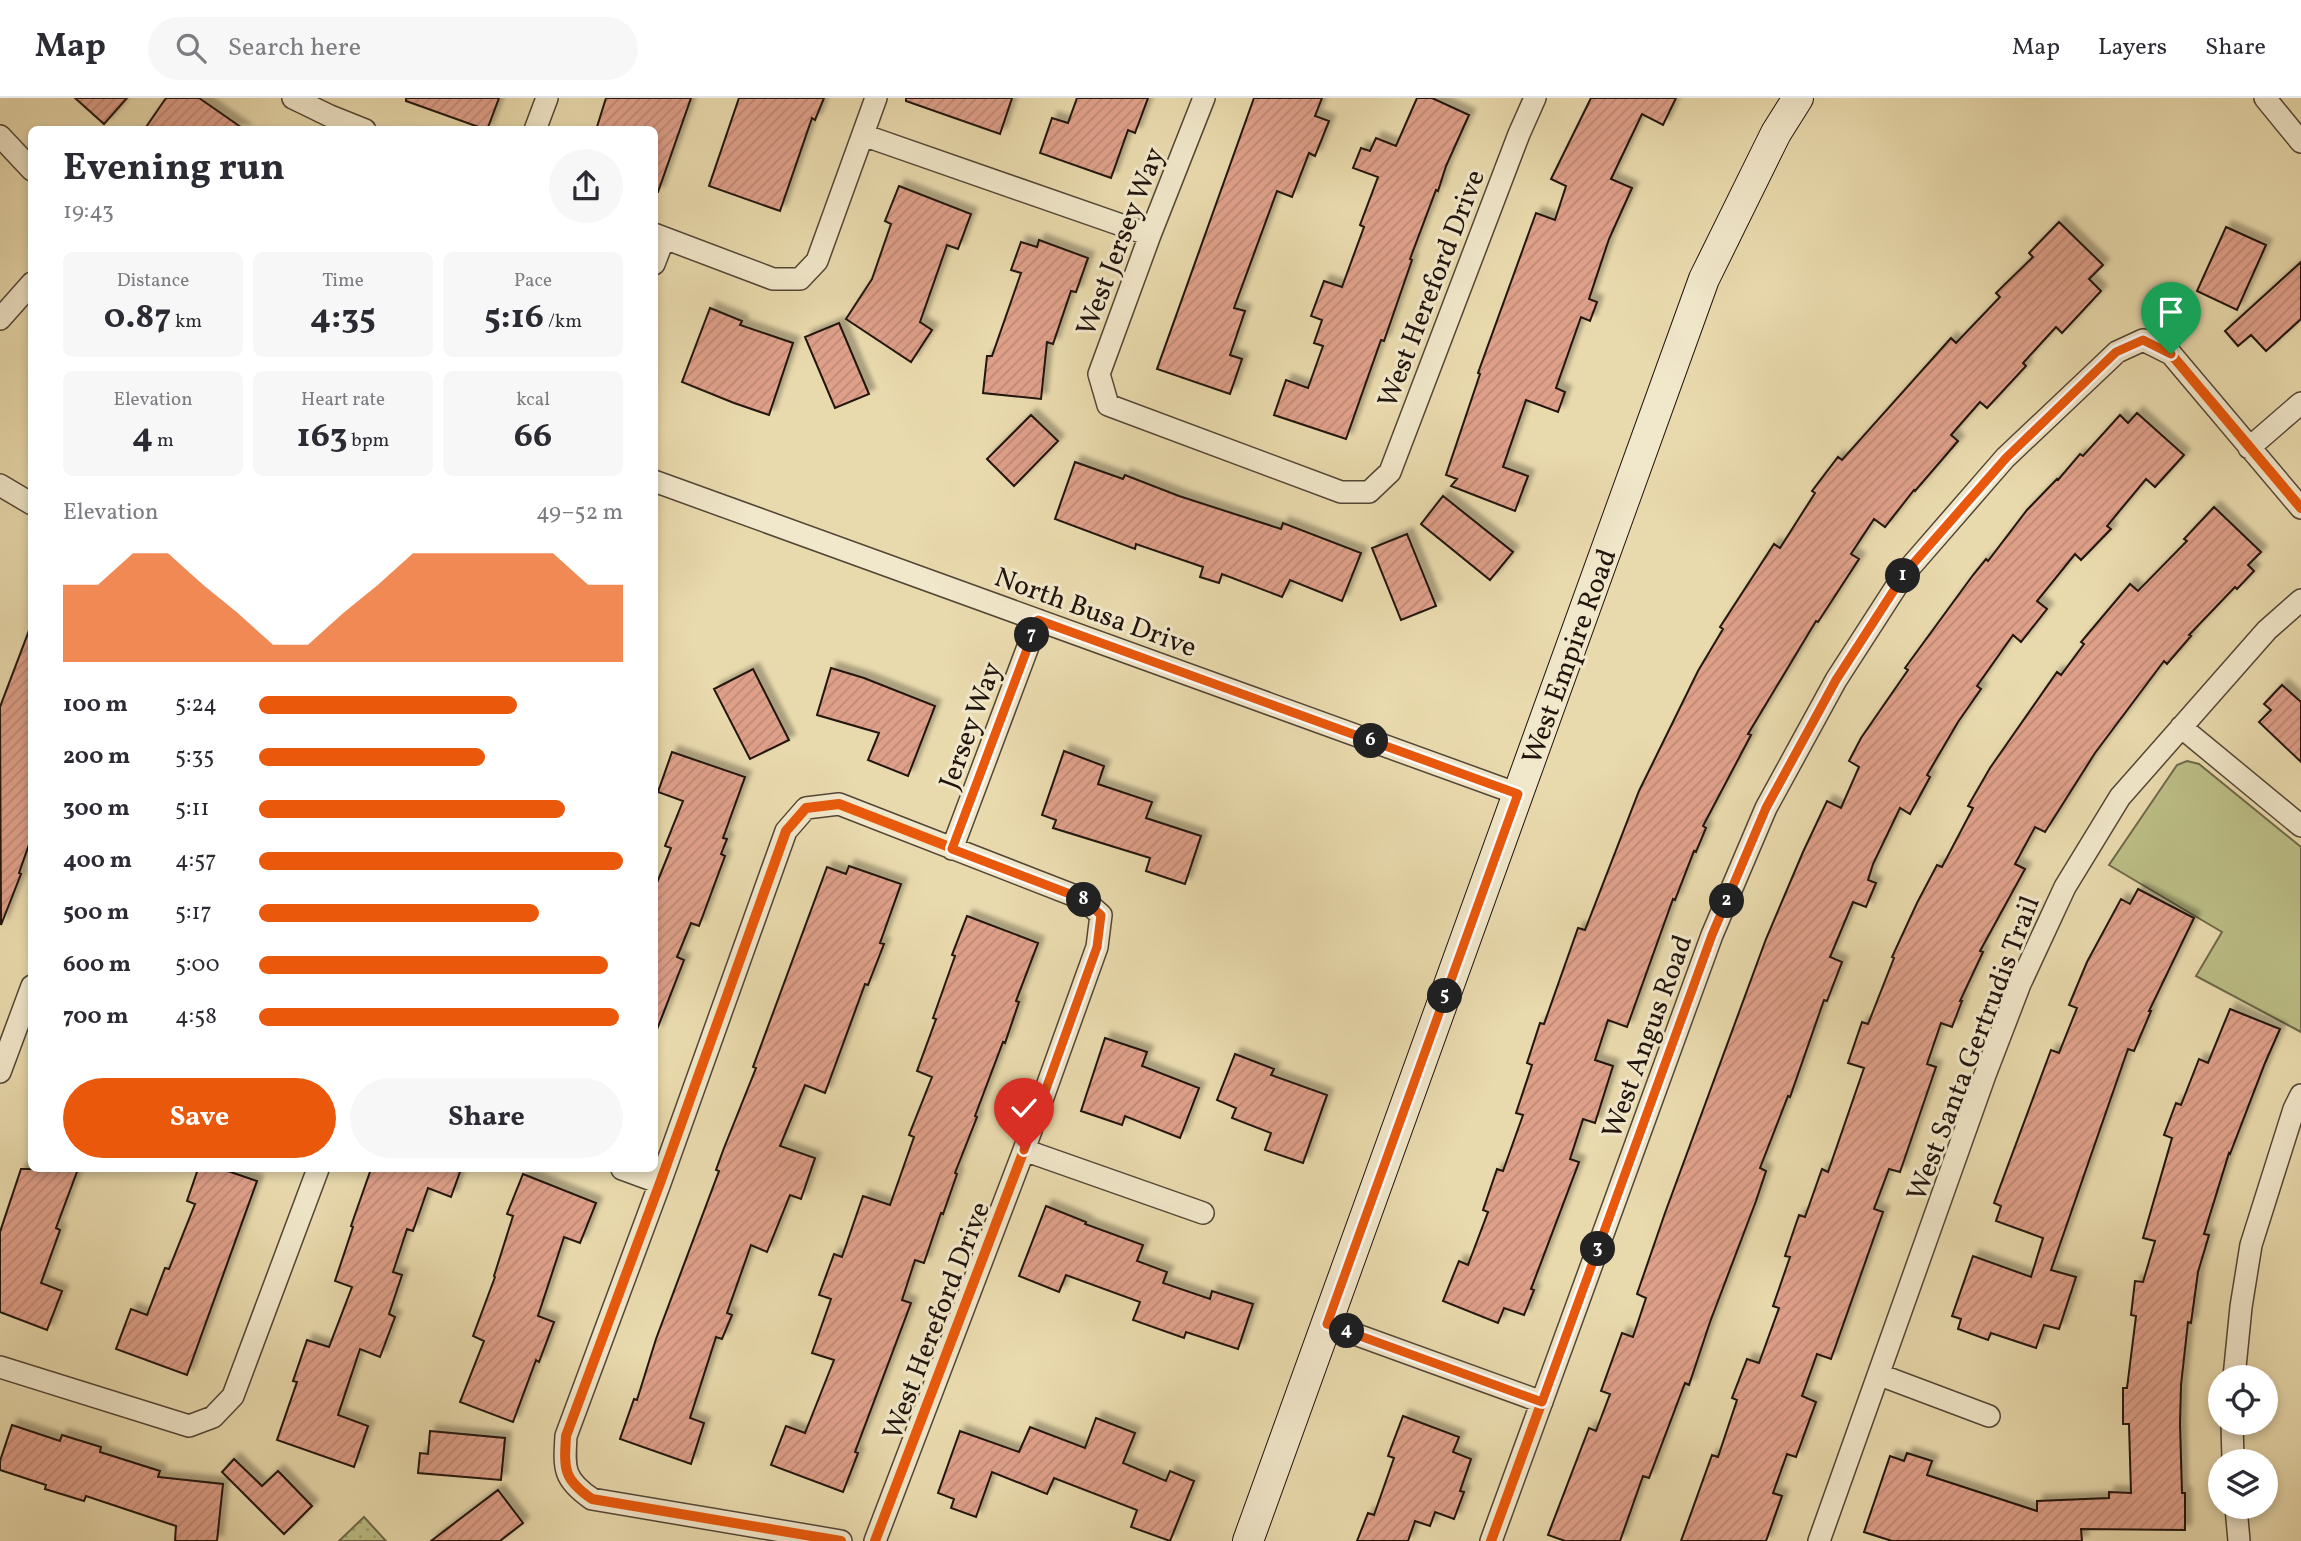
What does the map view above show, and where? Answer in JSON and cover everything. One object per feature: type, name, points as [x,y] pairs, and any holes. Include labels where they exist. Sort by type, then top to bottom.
[{"type":"street","points":[[293,98],[355,126]]},
{"type":"street","points":[[536,126],[547,98]]},
{"type":"street","points":[[659,236],[773,279],[800,279],[817,261],[876,98]]},
{"type":"street","name":"West Jersey Way","points":[[1108,405],[1100,374],[1150,235],[1204,98]]},
{"type":"street","name":"West Hereford Drive","points":[[1108,405],[1341,492],[1369,492],[1390,472],[1535,98]]},
{"type":"street","name":"West Empire Road","points":[[1248,1541],[1704,279],[1776,133],[1798,98]]},
{"type":"street","points":[[2265,98],[2301,142]]},
{"type":"street","points":[[863,135],[1150,235]]},
{"type":"street","points":[[0,136],[28,166]]},
{"type":"street","points":[[0,319],[28,288]]},
{"type":"street","name":"West Angus Road","points":[[1491,1541],[1712,935],[1766,808],[1836,680],[1905,573],[2006,458],[2116,352],[2143,340],[2171,354],[2249,448]]},
{"type":"street","points":[[2301,403],[2249,448],[2301,508]]},
{"type":"street","name":"North Busa Drive","points":[[658,482],[1518,794]]},
{"type":"street","points":[[0,485],[28,501]]},
{"type":"street","name":"West Santa Gertrudis Trail","points":[[1819,1541],[1985,1075],[2020,984],[2065,887],[2120,797],[2267,630],[2301,600]]},
{"type":"street","name":"Jersey Way","points":[[952,849],[1038,620]]},
{"type":"street","points":[[2180,727],[2301,826]]},
{"type":"street","points":[[841,1541],[592,1499],[575,1487],[564,1467],[566,1436],[786,831],[806,808],[839,804],[952,849]]},
{"type":"street","name":"West Hereford Drive","points":[[875,1541],[1024,1150],[1097,947],[1101,915],[1083,899],[952,849]]},
{"type":"street","points":[[0,1072],[28,997]]},
{"type":"street","points":[[2235,1365],[2251,1245],[2294,1109],[2301,1095]]},
{"type":"street","points":[[1024,1150],[1203,1213]]},
{"type":"street","points":[[0,1367],[189,1426],[214,1417],[233,1396],[317,1172]]},
{"type":"street","points":[[630,1172],[660,1183]]},
{"type":"street","points":[[1327,1324],[1542,1402]]},
{"type":"street","points":[[1880,1375],[1989,1416]]},
{"type":"street","points":[[2237,1519],[2239,1541]]},
{"type":"green space","points":[[2187,761],[2199,764],[2301,847],[2301,1032],[2196,976],[2222,932],[2109,865],[2177,765]]},
{"type":"green space","points":[[364,1517],[386,1541],[339,1541]]},
{"type":"building","points":[[75,98],[127,98],[104,124]]},
{"type":"building","points":[[166,98],[199,98],[239,126],[147,126]]},
{"type":"building","points":[[406,98],[499,98],[488,126],[476,126],[406,101]]},
{"type":"building","points":[[606,98],[691,98],[658,192],[658,126],[597,126]]},
{"type":"building","points":[[739,98],[824,98],[815,120],[812,118],[780,211],[709,186]]},
{"type":"building","points":[[906,98],[1012,98],[1000,134],[906,101]]},
{"type":"building","points":[[1077,98],[1148,98],[1135,133],[1128,130],[1111,178],[1040,153],[1052,118],[1068,123]]},
{"type":"building","points":[[1254,98],[1322,98],[1315,116],[1329,121],[1315,156],[1309,153],[1292,197],[1277,191],[1234,308],[1245,311],[1230,355],[1242,359],[1230,394],[1157,369]]},
{"type":"building","points":[[1417,98],[1432,98],[1469,115],[1438,191],[1436,190],[1410,259],[1412,260],[1384,341],[1381,340],[1346,439],[1274,415],[1286,380],[1308,388],[1323,346],[1314,343],[1322,320],[1311,316],[1324,281],[1342,287],[1364,227],[1360,225],[1378,177],[1353,168],[1361,148],[1370,151],[1376,138],[1396,146]]},
{"type":"building","points":[[1591,98],[1676,98],[1663,125],[1642,114],[1611,179],[1632,188],[1609,239],[1589,299],[1597,302],[1590,321],[1581,317],[1556,388],[1565,392],[1558,412],[1526,400],[1503,467],[1528,476],[1515,511],[1451,486],[1457,479],[1446,475],[1480,374],[1478,373],[1536,213],[1555,220],[1566,186],[1551,179]]},
{"type":"building","points":[[899,186],[971,214],[958,249],[947,245],[920,322],[932,330],[911,362],[846,319],[872,279],[891,224],[885,221]]},
{"type":"building","points":[[2059,222],[2103,265],[2089,279],[2101,291],[2062,333],[2056,327],[2023,363],[2026,366],[1987,408],[1980,402],[1951,435],[1958,441],[1885,527],[1874,519],[1851,554],[1859,559],[1818,622],[1816,621],[1748,734],[1751,735],[1703,826],[1706,828],[1675,900],[1673,899],[1627,1027],[1608,1020],[1595,1060],[1613,1066],[1595,1123],[1583,1119],[1570,1159],[1579,1162],[1531,1289],[1534,1290],[1524,1315],[1504,1308],[1498,1323],[1443,1301],[1459,1261],[1468,1265],[1488,1212],[1483,1210],[1497,1169],[1503,1171],[1523,1115],[1516,1113],[1532,1065],[1527,1063],[1540,1023],[1544,1024],[1578,928],[1585,930],[1639,791],[1698,671],[1723,629],[1720,627],[1774,544],[1780,548],[1815,493],[1812,491],[1838,457],[1842,460],[1951,338],[1956,343],[2000,297],[1996,293],[2033,257],[2029,253]]},
{"type":"building","points":[[2226,227],[2266,245],[2237,310],[2197,291]]},
{"type":"building","points":[[1039,240],[1088,258],[1076,292],[1071,291],[1053,344],[1047,342],[1041,399],[983,393],[987,356],[992,356],[1021,273],[1011,270],[1021,242],[1037,247]]},
{"type":"building","points":[[2301,262],[2301,319],[2266,351],[2251,335],[2238,346],[2225,331]]},
{"type":"building","points":[[710,308],[742,321],[740,325],[793,343],[769,415],[682,382]]},
{"type":"building","points":[[839,323],[869,394],[835,408],[805,337]]},
{"type":"building","points":[[2137,413],[2184,455],[2155,487],[2146,479],[2107,526],[2111,529],[2081,560],[2075,554],[2037,601],[2047,609],[2021,642],[2013,635],[1977,686],[1981,689],[1927,775],[1930,777],[1910,814],[1900,808],[1873,864],[1868,880],[1876,883],[1866,907],[1853,902],[1830,957],[1842,962],[1827,1001],[1824,1000],[1790,1097],[1788,1096],[1760,1168],[1766,1171],[1689,1385],[1685,1383],[1649,1478],[1643,1476],[1620,1541],[1565,1541],[1548,1535],[1589,1428],[1596,1431],[1610,1394],[1601,1391],[1622,1333],[1633,1337],[1646,1298],[1637,1294],[1665,1213],[1766,939],[1827,801],[1841,808],[1859,767],[1849,761],[1861,738],[1908,670],[1905,668],[1973,575],[1986,559],[1988,561],[2027,510],[2080,454],[2083,456],[2120,415],[2128,423]]},
{"type":"building","points":[[1031,415],[1058,441],[1014,486],[987,459]]},
{"type":"building","points":[[1075,462],[1123,479],[1125,475],[1179,496],[1281,529],[1283,523],[1361,553],[1342,601],[1290,580],[1282,597],[1222,574],[1219,583],[1200,577],[1203,567],[1136,544],[1135,549],[1055,519]]},
{"type":"building","points":[[1443,496],[1513,552],[1490,580],[1421,524]]},
{"type":"building","points":[[2214,507],[2261,552],[2248,565],[2254,571],[2189,635],[2191,636],[2167,664],[2164,661],[2095,753],[2045,832],[2035,827],[2015,864],[2025,869],[1980,951],[1983,952],[1960,1001],[1952,1027],[1941,1023],[1927,1064],[1936,1067],[1900,1172],[1889,1169],[1874,1209],[1883,1212],[1831,1359],[1817,1354],[1802,1396],[1816,1402],[1796,1457],[1787,1454],[1773,1493],[1782,1496],[1766,1541],[1681,1541],[1712,1455],[1718,1457],[1737,1400],[1732,1398],[1747,1359],[1759,1363],[1779,1308],[1773,1306],[1790,1257],[1785,1256],[1799,1215],[1805,1217],[1822,1169],[1828,1172],[1864,1068],[1848,1063],[1862,1022],[1868,1024],[1894,958],[1892,957],[1917,903],[1937,865],[1942,867],[1973,808],[1968,806],[1990,768],[2057,672],[2061,675],[2084,644],[2081,642],[2130,584],[2138,591],[2187,541],[2184,539]]},
{"type":"building","points":[[1407,534],[1436,606],[1401,620],[1372,548]]},
{"type":"building","points":[[28,633],[28,847],[19,873],[21,874],[1,925],[0,707]]},
{"type":"building","points":[[831,668],[935,706],[908,776],[868,760],[879,733],[817,715]]},
{"type":"building","points":[[753,669],[789,740],[750,759],[714,689]]},
{"type":"building","points":[[2282,685],[2301,702],[2301,762],[2259,722],[2271,710],[2264,704]]},
{"type":"building","points":[[1064,751],[1104,766],[1098,784],[1152,802],[1146,818],[1201,836],[1185,884],[1146,871],[1150,858],[1053,828],[1056,820],[1042,815]]},
{"type":"building","points":[[672,752],[745,777],[723,838],[727,839],[721,854],[725,856],[699,926],[691,923],[677,957],[684,960],[658,1027],[658,880],[671,848],[665,846],[683,801],[658,792]]},
{"type":"building","points":[[849,866],[901,884],[880,943],[884,944],[868,985],[865,984],[825,1093],[805,1085],[780,1146],[815,1158],[801,1199],[790,1195],[767,1252],[751,1245],[727,1313],[732,1315],[722,1339],[716,1337],[690,1418],[704,1423],[691,1464],[620,1439],[634,1399],[637,1400],[656,1339],[719,1171],[716,1170],[756,1068],[753,1067],[827,867],[846,874]]},
{"type":"building","points":[[2138,889],[2194,918],[2149,1011],[2134,1051],[2128,1049],[2051,1270],[2076,1277],[2059,1329],[2044,1325],[2036,1348],[1991,1333],[1988,1340],[1958,1329],[1961,1319],[1952,1316],[1973,1256],[2031,1277],[2043,1238],[1996,1221],[2001,1206],[1994,1203],[2051,1050],[2059,1053],[2077,1008],[2069,1005],[2087,962],[2121,899],[2130,904]]},
{"type":"building","points":[[967,916],[1038,943],[1016,1001],[1019,1002],[1005,1043],[1003,1042],[975,1116],[977,1117],[924,1263],[915,1260],[902,1300],[911,1303],[855,1452],[858,1453],[843,1492],[771,1465],[786,1426],[805,1433],[834,1360],[812,1353],[831,1299],[819,1295],[834,1254],[842,1257],[863,1196],[890,1205],[914,1137],[909,1135],[932,1077],[917,1071],[936,1019],[933,1018],[955,956],[952,955]]},
{"type":"building","points":[[2230,1009],[2280,1029],[2229,1153],[2204,1234],[2209,1235],[2198,1272],[2191,1323],[2188,1322],[2181,1385],[2185,1530],[2081,1529],[2082,1541],[1892,1541],[1864,1532],[1890,1456],[1904,1461],[1907,1453],[1932,1461],[1927,1475],[2037,1511],[2037,1501],[2109,1498],[2109,1492],[2131,1493],[2129,1424],[2123,1424],[2123,1388],[2127,1388],[2136,1316],[2131,1315],[2135,1281],[2143,1282],[2155,1241],[2143,1238],[2172,1138],[2164,1135],[2176,1103],[2181,1105],[2199,1059],[2208,1063]]},
{"type":"building","points":[[1105,1038],[1147,1052],[1142,1066],[1199,1088],[1180,1138],[1125,1116],[1122,1125],[1081,1111]]},
{"type":"building","points":[[1235,1054],[1274,1069],[1271,1075],[1327,1095],[1303,1163],[1265,1150],[1271,1133],[1232,1118],[1236,1108],[1217,1100]]},
{"type":"building","points":[[21,1169],[28,1169],[28,1172],[77,1172],[56,1228],[60,1230],[41,1283],[62,1291],[47,1330],[0,1312],[0,1232]]},
{"type":"building","points":[[197,1172],[231,1172],[257,1181],[187,1375],[116,1349],[131,1309],[147,1315],[165,1268],[169,1269],[195,1204],[187,1201]]},
{"type":"building","points":[[370,1172],[460,1172],[451,1197],[428,1188],[413,1231],[407,1229],[393,1272],[402,1275],[389,1314],[395,1317],[380,1357],[360,1349],[338,1415],[368,1426],[354,1467],[277,1440],[297,1382],[293,1381],[307,1340],[329,1347],[352,1287],[335,1281],[353,1227],[351,1226]]},
{"type":"building","points":[[523,1174],[596,1203],[580,1243],[564,1237],[538,1316],[554,1322],[539,1362],[536,1360],[513,1422],[460,1402],[484,1341],[473,1336],[495,1277],[513,1216],[507,1214]]},
{"type":"building","points":[[1046,1206],[1086,1222],[1085,1224],[1143,1245],[1137,1261],[1167,1272],[1163,1283],[1210,1299],[1212,1291],[1253,1304],[1238,1349],[1186,1332],[1184,1338],[1133,1320],[1140,1302],[1066,1275],[1059,1292],[1019,1276]]},
{"type":"building","points":[[1403,1416],[1459,1437],[1453,1452],[1471,1459],[1460,1491],[1464,1492],[1454,1519],[1435,1512],[1430,1526],[1415,1521],[1408,1541],[1357,1541],[1368,1513],[1374,1515],[1394,1458],[1388,1456]]},
{"type":"building","points":[[1096,1418],[1135,1433],[1123,1463],[1166,1481],[1170,1471],[1194,1481],[1170,1541],[1131,1527],[1137,1510],[1054,1478],[1047,1494],[992,1472],[976,1517],[951,1508],[954,1499],[938,1493],[960,1431],[1019,1452],[1030,1427],[1085,1448]]},
{"type":"building","points":[[12,1425],[60,1441],[62,1435],[101,1447],[100,1452],[160,1471],[158,1477],[223,1484],[217,1541],[175,1541],[176,1526],[86,1496],[84,1501],[45,1489],[46,1485],[0,1470],[0,1461]]},
{"type":"building","points":[[430,1431],[505,1438],[501,1480],[418,1473],[420,1453],[428,1454]]},
{"type":"building","points":[[234,1459],[262,1486],[278,1471],[312,1506],[284,1534],[222,1472]]},
{"type":"building","points":[[498,1490],[523,1523],[500,1541],[431,1541]]},
{"type":"cycle path","points":[[1491,1541],[1712,935],[1766,808],[1836,680],[1905,573],[2005,458],[2117,352],[2143,340],[2171,354],[2301,508]]},
{"type":"cycle path","points":[[841,1541],[592,1499],[571,1479],[565,1457],[566,1436],[786,831],[806,808],[839,804],[1083,899],[1101,915],[1097,947],[1024,1150],[875,1541]]},
{"type":"route","points":[[1024,1150],[1097,947],[1101,915],[1083,899],[952,849],[1038,620],[1518,794],[1327,1324],[1542,1402],[1712,935],[1766,808],[1836,680],[1905,573],[2006,458],[2116,352],[2143,340],[2171,354]]}]
